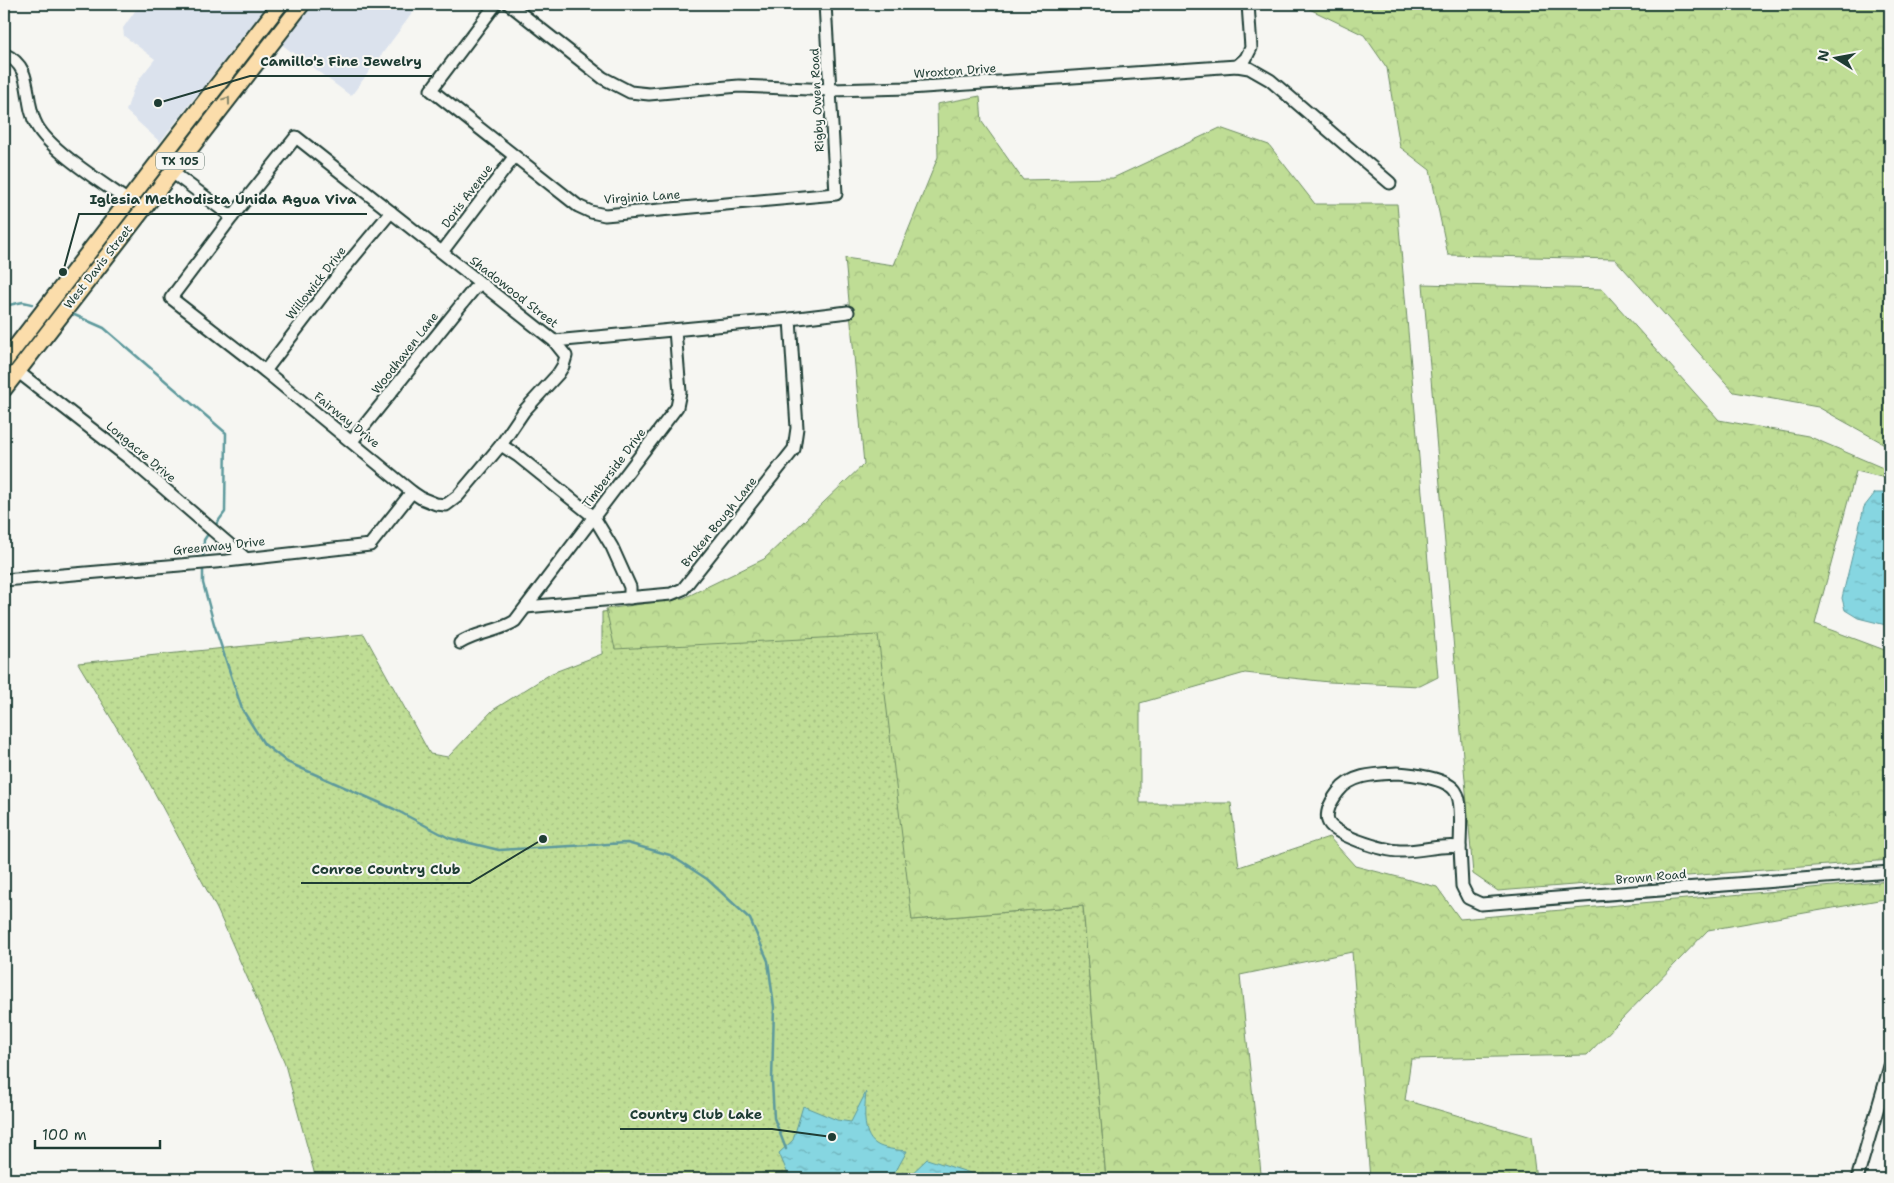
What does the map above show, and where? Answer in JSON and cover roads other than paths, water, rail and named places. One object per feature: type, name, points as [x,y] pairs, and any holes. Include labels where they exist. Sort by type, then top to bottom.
[{"type":"main road","points":[[241,81],[245,67],[284,15],[285,9],[281,4]]},
{"type":"main road","name":"West Davis Street","points":[[4,362],[281,4]]},
{"type":"main road","name":"West Davis Street","points":[[4,389],[302,4]]},
{"type":"main road","points":[[172,172],[168,167],[170,157],[206,109],[209,97]]},
{"type":"main road","points":[[89,279],[94,262],[132,212],[132,206],[128,201]]},
{"type":"main road","points":[[17,371],[14,365],[15,358],[56,304],[59,291]]},
{"type":"street","name":"Virginia Lane","points":[[496,4],[431,90],[578,206],[591,212],[605,215],[836,194]]},
{"type":"street","name":"Wroxton Drive","points":[[509,4],[603,78],[630,92],[649,94],[740,86],[830,90],[908,88],[1237,66],[1249,68],[1270,80],[1390,183]]},
{"type":"street","name":"Rigby Owen Road","points":[[825,4],[836,194]]},
{"type":"street","points":[[1237,66],[1246,58],[1250,48],[1248,4]]},
{"type":"street","points":[[4,54],[14,58],[20,66],[26,82],[31,115],[38,129],[54,146],[128,201]]},
{"type":"street","name":"Shadowood Street","points":[[232,217],[296,137],[480,284],[554,340],[675,330],[848,312]]},
{"type":"street","name":"Doris Avenue","points":[[442,252],[514,157]]},
{"type":"street","points":[[172,172],[232,217]]},
{"type":"street","name":"Willowick Drive","points":[[265,371],[336,278],[390,212]]},
{"type":"street","name":"Fairway Drive","points":[[232,217],[171,298],[265,371],[420,498],[436,504],[446,505],[458,496],[500,445]]},
{"type":"street","name":"Woodhaven Lane","points":[[352,442],[473,290],[480,284]]},
{"type":"street","name":"Broken Bough Lane","points":[[526,607],[671,594],[683,589],[794,449],[797,428],[790,319]]},
{"type":"street","name":"Timberside Drive","points":[[460,643],[467,638],[506,627],[515,620],[677,407],[680,392],[675,330]]},
{"type":"street","points":[[554,340],[566,356],[563,366],[524,411],[500,445],[518,456],[594,517],[612,547],[630,587],[630,598]]},
{"type":"street","name":"Longacre Drive","points":[[17,371],[130,459],[245,558]]},
{"type":"street","name":"Greenway Drive","points":[[4,580],[227,561],[370,545],[412,492]]},
{"type":"street","name":"Brown Road","points":[[1460,847],[1450,846],[1400,851],[1386,849],[1334,829],[1328,822],[1327,812],[1338,792],[1348,782],[1367,776],[1397,773],[1413,774],[1441,781],[1456,792],[1459,801],[1462,886],[1468,898],[1481,904],[1890,872]]},
{"type":"street","points":[[1857,1179],[1890,1066]]},
{"type":"water","points":[[1875,493],[1890,493],[1890,626],[1858,618],[1845,610],[1842,598],[1864,507]]},
{"type":"water","points":[[866,1092],[865,1120],[871,1140],[883,1147],[907,1151],[897,1169],[886,1179],[790,1179],[779,1153],[793,1140],[803,1106],[837,1120],[851,1122]]},
{"type":"water","points":[[927,1159],[989,1179],[906,1179]]},
{"type":"waterway","points":[[4,306],[23,302],[32,304]]},
{"type":"waterway","points":[[70,313],[104,328],[226,433],[225,512],[214,527]]},
{"type":"waterway","points":[[203,559],[204,540],[210,531]]},
{"type":"waterway","points":[[203,567],[203,583],[214,624],[242,709],[264,744],[287,762],[394,809],[449,838],[499,850],[627,843],[670,855],[707,879],[750,919],[768,961],[774,1007],[772,1081],[774,1118],[786,1149]]},
{"type":"place","name":"Camillo's Fine Jewelry","points":[[158,103]]},
{"type":"place","name":"Iglesia Methodista Unida Agua Viva","points":[[63,272]]},
{"type":"place","name":"Conroe Country Club","points":[[543,839]]},
{"type":"place","name":"Country Club Lake","points":[[832,1137]]}]
